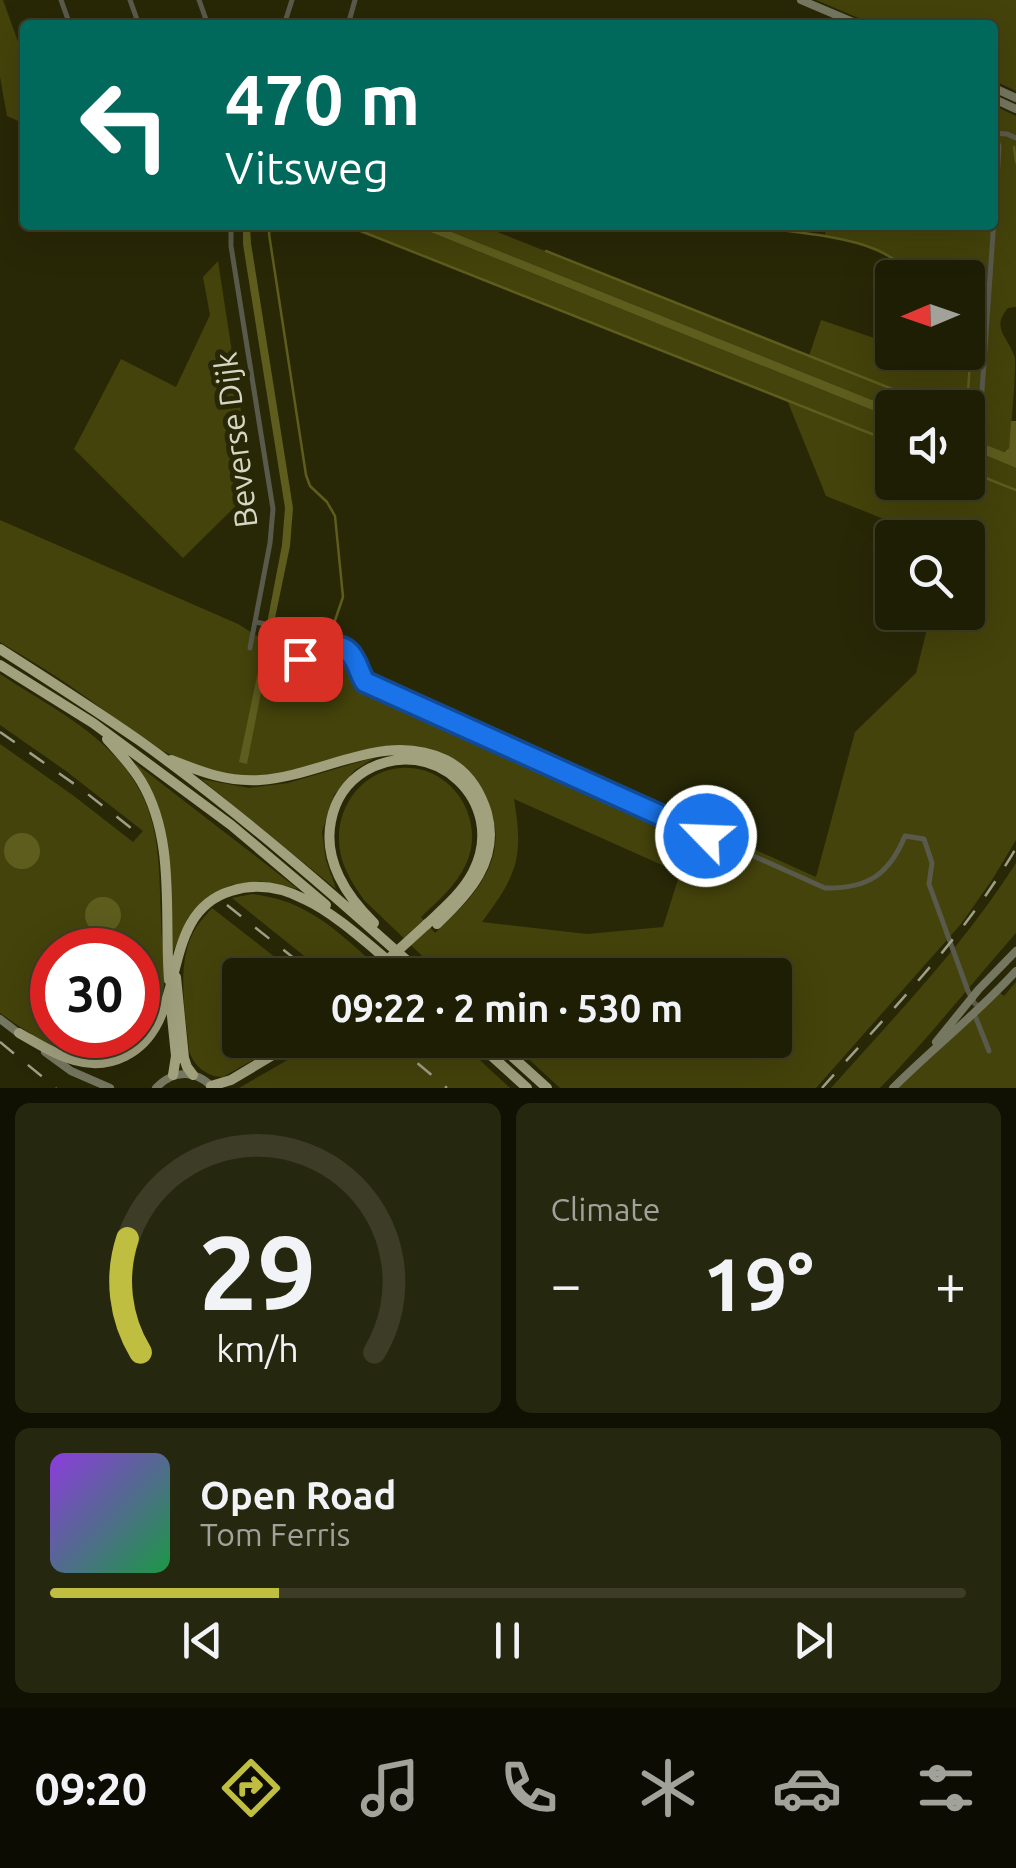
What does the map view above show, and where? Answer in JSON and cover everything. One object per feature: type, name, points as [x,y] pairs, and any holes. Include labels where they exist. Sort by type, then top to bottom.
[{"type":"highway","points":[[0,648],[144,744],[304,870],[406,958]]},
{"type":"highway","points":[[0,665],[92,723],[231,826],[387,958]]},
{"type":"highway","points":[[92,723],[130,764],[154,808],[163,852],[176,1056],[173,1075]]},
{"type":"highway","points":[[144,744],[171,760],[228,780],[286,776],[354,756],[395,749],[434,754],[454,764],[481,795],[490,825],[487,859],[466,896],[391,958]]},
{"type":"highway","points":[[397,958],[430,926],[474,871],[482,840],[478,811],[462,784],[443,768],[416,759],[380,763],[358,775],[340,797],[330,823],[330,852],[346,890],[357,906],[409,958]]},
{"type":"highway","points":[[19,1034],[75,1061],[110,1062],[131,1053],[150,1037],[158,1024],[186,932],[201,909],[223,893],[260,886],[288,892],[316,904],[385,958]]},
{"type":"highway","points":[[176,966],[184,1058],[193,1075]]},
{"type":"highway","points":[[212,1087],[268,1058]]},
{"type":"highway","points":[[232,1088],[284,1058]]},
{"type":"highway","points":[[494,1058],[527,1088]]},
{"type":"highway","points":[[514,1058],[546,1088]]},
{"type":"main road","points":[[806,2],[836,20]]},
{"type":"main road","points":[[806,2],[848,20]]},
{"type":"main road","points":[[920,1061],[1016,951]]},
{"type":"main road","points":[[893,1088],[1016,971]]},
{"type":"main road","points":[[0,1020],[71,1071],[111,1087]]},
{"type":"main road","points":[[156,1088],[173,1075],[193,1075],[212,1087]]},
{"type":"street","name":"Beverse Dijk","points":[[231,230],[273,509],[250,648]]},
{"type":"street","points":[[982,390],[993,230]]},
{"type":"street","points":[[255,622],[289,630],[296,637],[300,656],[322,647],[345,648],[365,682],[825,888],[855,886],[872,880],[888,867],[906,836],[924,839],[932,863],[929,884],[978,1010],[989,1051]]},
{"type":"shaded area","points":[[3,0],[20,47],[20,122],[7,116],[0,77]]},
{"type":"shaded area","points":[[816,0],[1016,0],[1016,91],[998,82],[998,20],[863,20]]},
{"type":"shaded area","points":[[998,107],[1016,116],[1016,307],[1008,308],[1001,322],[1002,333],[1015,358],[1009,448],[1003,452],[985,445],[985,390],[875,390],[875,401],[447,230],[493,230],[809,356],[821,320],[875,338],[875,370],[985,370],[985,260],[898,260],[824,237],[826,230],[998,230]]},
{"type":"shaded area","points":[[243,230],[250,230],[293,508],[290,546],[270,642],[264,639],[285,508]]},
{"type":"shaded area","points":[[358,230],[425,230],[875,411],[875,500],[985,500],[985,455],[1016,468],[1016,840],[961,924],[816,1088],[560,1088],[528,1058],[792,1058],[792,958],[424,958],[364,900],[353,883],[340,851],[341,822],[345,808],[361,785],[386,771],[419,769],[449,785],[468,813],[471,847],[457,879],[421,917],[435,933],[471,896],[494,852],[496,835],[487,799],[473,775],[458,763],[421,748],[393,746],[284,773],[256,777],[225,774],[159,749],[0,642],[0,520],[238,624],[267,642],[329,638],[348,642],[360,655],[370,677],[816,877],[855,732],[916,673],[927,630],[985,630],[985,520],[886,520],[826,496],[787,400]],"holes":[[[259,666],[266,667],[246,763],[240,761]],[[514,799],[680,873],[663,927],[587,934],[482,922],[515,865],[518,836]]]},
{"type":"shaded area","points":[[425,230],[447,230],[875,401],[875,411]]},
{"type":"shaded area","points":[[218,261],[253,489],[183,558],[74,449],[121,359],[176,387],[210,315],[203,277]]},
{"type":"shaded area","points":[[1011,421],[1016,421],[1016,468],[985,455],[985,445],[1004,452],[1009,448]]},
{"type":"shaded area","points":[[263,663],[266,667],[247,764],[239,762],[259,666]]},
{"type":"shaded area","points":[[0,674],[92,735],[124,766],[144,799],[159,866],[163,993],[160,1003],[160,928],[30,928],[30,1033],[0,1013],[0,744],[133,842],[143,831],[0,725]]},
{"type":"shaded area","points":[[376,757],[355,770],[334,795],[322,832],[336,889],[201,779],[249,788],[288,783]]},
{"type":"shaded area","points":[[135,763],[298,889],[259,881],[231,885],[206,899],[188,918],[172,954],[156,802]]},
{"type":"shaded area","points":[[22,833],[35,838],[40,851],[35,864],[22,869],[9,864],[4,851],[9,838]]},
{"type":"shaded area","points":[[1016,863],[1016,933],[880,1088],[831,1088],[952,951]]},
{"type":"shaded area","points":[[252,894],[288,902],[331,927],[367,958],[307,958],[232,898]]},
{"type":"shaded area","points":[[96,898],[110,898],[120,908],[116,928],[90,928],[86,922],[86,908]]},
{"type":"shaded area","points":[[212,908],[276,958],[222,958],[222,1058],[256,1058],[223,1077],[207,1073],[189,1051],[184,971],[197,926]]},
{"type":"shaded area","points":[[1016,982],[1016,1088],[898,1088],[1000,993],[1004,996]]},
{"type":"shaded area","points":[[291,1058],[478,1058],[510,1088],[239,1088]]},
{"type":"waterway","points":[[1014,147],[1016,162]]},
{"type":"waterway","points":[[270,230],[306,475],[310,486],[335,516],[343,597],[329,638],[332,672]]},
{"type":"waterway","points":[[358,230],[875,435]]},
{"type":"waterway","points":[[776,230],[862,245],[895,260]]},
{"type":"waterway","points":[[546,251],[895,390]]},
{"type":"waterway","points":[[968,390],[969,370]]},
{"type":"waterway","points":[[985,478],[1016,490]]},
{"type":"railway","points":[[0,732],[140,835]]},
{"type":"railway","points":[[822,1088],[950,943],[1016,848]]},
{"type":"railway","points":[[227,905],[294,958]]},
{"type":"railway","points":[[0,1042],[56,1088]]},
{"type":"railway","points":[[411,1058],[447,1088]]},
{"type":"route","points":[[300,659],[301,654],[322,647],[345,648],[365,682],[706,836]]}]
